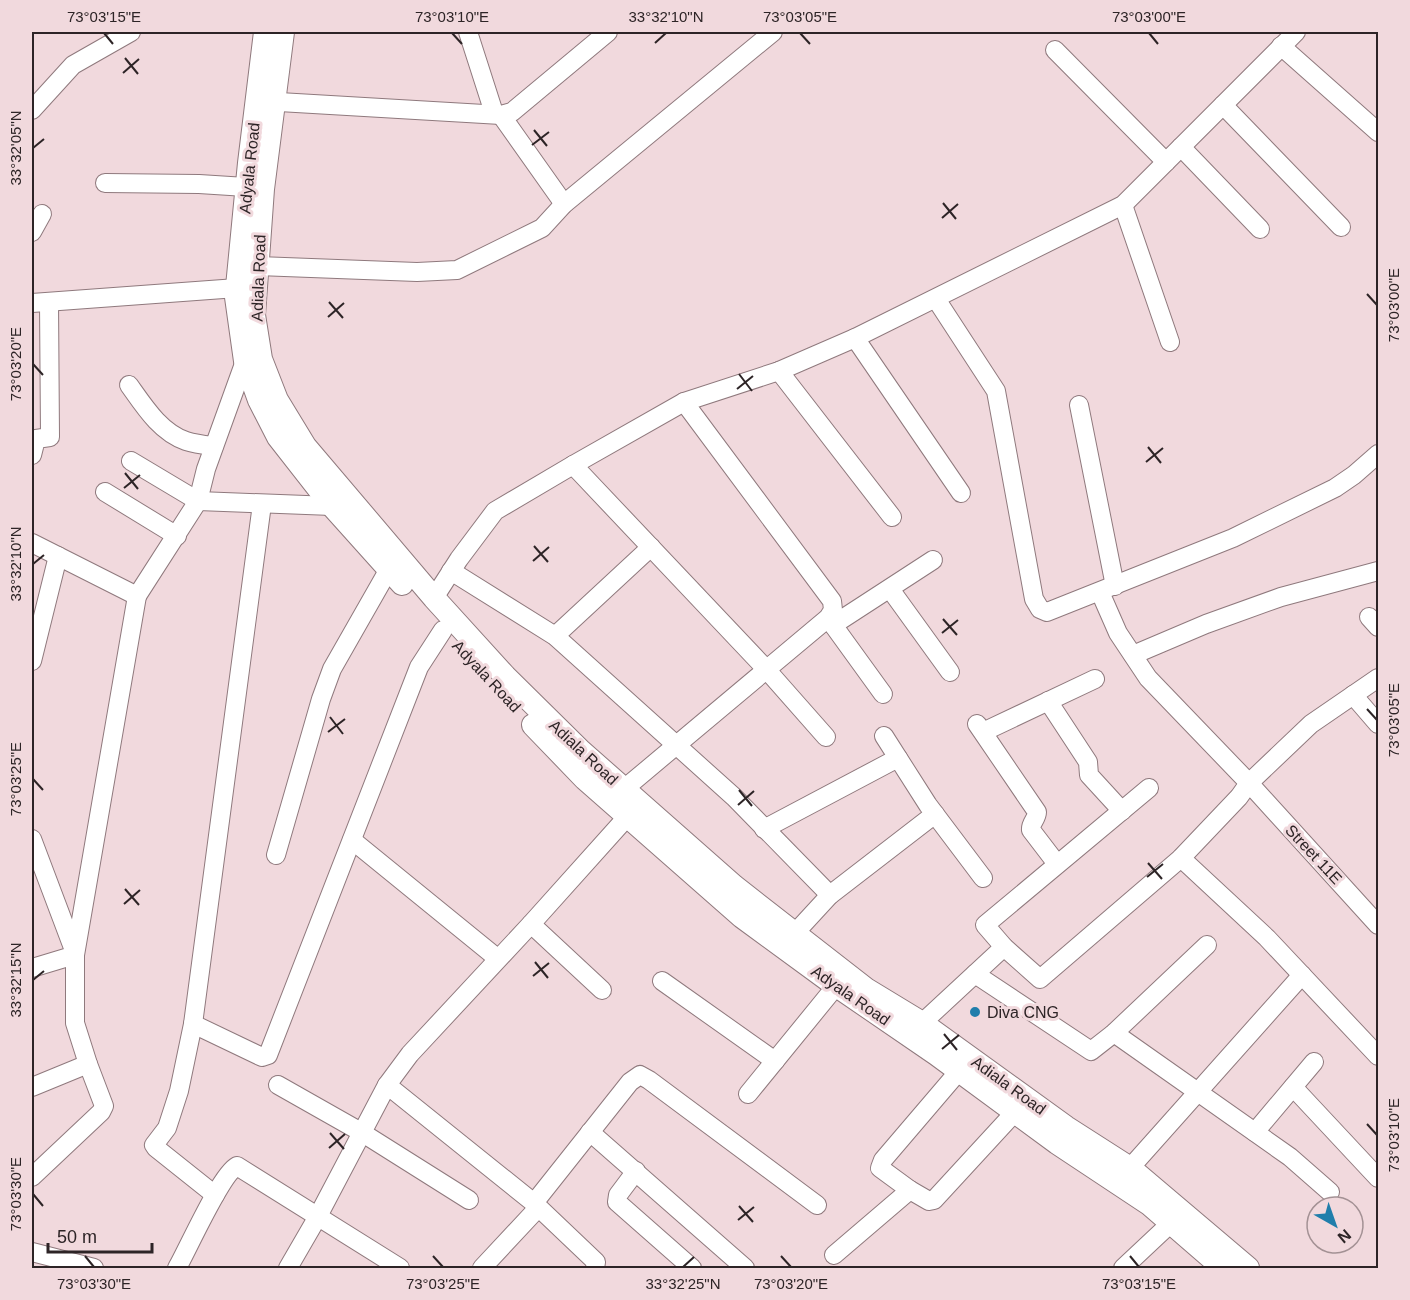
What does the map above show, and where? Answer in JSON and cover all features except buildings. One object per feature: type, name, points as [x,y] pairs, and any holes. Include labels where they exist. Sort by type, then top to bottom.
[{"type":"main road","name":"Adyala Road","points":[[265,32],[266,101],[246,187],[244,274],[236,297],[245,361],[259,400],[278,437],[332,506],[443,630],[585,779],[627,817],[742,917],[1058,1143],[1149,1204],[1223,1269]]},
{"type":"main road","name":"Adiala Road","points":[[283,32],[266,101],[263,189],[244,274],[261,359],[277,400],[305,446],[434,598],[530,701],[581,751],[734,886],[866,988],[922,1023],[1066,1127],[1130,1168],[1248,1269]]},
{"type":"street","points":[[32,110],[73,65],[131,32]]},
{"type":"street","points":[[468,32],[498,114],[564,204]]},
{"type":"street","points":[[266,101],[498,114],[512,112],[608,32]]},
{"type":"street","points":[[32,455],[36,440],[50,437],[40,303],[244,274],[457,270],[542,228],[564,204],[773,32]]},
{"type":"street","points":[[434,598],[495,511],[573,465],[684,402],[779,371],[855,338],[936,300],[1123,205],[1296,32]]},
{"type":"street","points":[[1281,46],[1378,132]]},
{"type":"street","points":[[1054,50],[1166,162]]},
{"type":"street","points":[[1223,105],[1341,227]]},
{"type":"street","points":[[1181,147],[1260,229]]},
{"type":"street","points":[[105,183],[246,187]]},
{"type":"street","points":[[1123,205],[1170,342]]},
{"type":"street","points":[[32,232],[42,214]]},
{"type":"street","points":[[936,300],[996,391],[1034,599],[1041,609],[1047,612],[1233,538],[1335,488],[1354,476],[1378,454]]},
{"type":"street","points":[[855,338],[961,493]]},
{"type":"street","points":[[32,1178],[101,1112],[104,1106],[75,1023],[75,955],[137,596],[198,501],[206,469],[245,361]]},
{"type":"street","points":[[779,371],[892,517]]},
{"type":"street","points":[[129,385],[155,420],[167,430],[184,440],[214,446]]},
{"type":"street","points":[[684,402],[832,602],[831,622],[883,694]]},
{"type":"street","name":"Street 11E","points":[[1079,405],[1107,589],[1118,633],[1148,678],[1249,783],[1378,925]]},
{"type":"street","points":[[131,461],[198,501],[332,506]]},
{"type":"street","points":[[573,465],[766,669],[826,737]]},
{"type":"street","points":[[105,492],[177,536]]},
{"type":"street","points":[[215,1195],[154,1145],[167,1128],[179,1091],[193,1024],[262,504]]},
{"type":"street","points":[[32,543],[137,596]]},
{"type":"street","points":[[555,636],[651,547]]},
{"type":"street","points":[[32,661],[58,556]]},
{"type":"street","points":[[624,789],[766,669],[831,622],[890,589],[933,560]]},
{"type":"street","points":[[276,855],[321,699],[332,669],[389,569]]},
{"type":"street","points":[[451,571],[555,636],[734,797],[830,896]]},
{"type":"street","points":[[1133,655],[1206,624],[1281,597],[1378,571]]},
{"type":"street","points":[[890,589],[950,672]]},
{"type":"street","points":[[193,1024],[262,1057],[268,1055],[419,667],[443,630]]},
{"type":"street","points":[[1149,788],[985,925],[1004,947],[1040,979],[1181,858],[1239,797],[1249,783],[1311,724],[1378,678]]},
{"type":"street","points":[[1057,864],[1031,830],[1030,826],[1037,818],[1037,812],[980,728],[1048,701],[1095,679]]},
{"type":"street","points":[[1353,695],[1378,724]]},
{"type":"street","points":[[1048,701],[1088,762],[1089,775],[1122,811]]},
{"type":"street","points":[[884,736],[935,814],[983,878]]},
{"type":"street","points":[[764,829],[898,758]]},
{"type":"street","points":[[795,933],[830,896],[935,814]]},
{"type":"street","points":[[290,1268],[387,1085],[410,1054],[627,817]]},
{"type":"street","points":[[32,839],[75,955]]},
{"type":"street","points":[[352,840],[498,958]]},
{"type":"street","points":[[1181,858],[1267,938],[1378,1056]]},
{"type":"street","points":[[531,924],[602,990]]},
{"type":"street","points":[[975,974],[1091,1052],[1207,945]]},
{"type":"street","points":[[922,1023],[1004,947]]},
{"type":"street","points":[[32,969],[75,955]]},
{"type":"street","points":[[1130,1168],[1302,975]]},
{"type":"street","points":[[662,981],[775,1061]]},
{"type":"street","points":[[748,1094],[836,986]]},
{"type":"street","points":[[1114,1033],[1290,1157],[1330,1192]]},
{"type":"street","points":[[1255,1132],[1314,1062]]},
{"type":"street","points":[[32,1087],[88,1064]]},
{"type":"street","points":[[959,1071],[883,1160],[880,1167],[884,1172],[929,1201],[934,1200],[1015,1112]]},
{"type":"street","points":[[482,1269],[536,1205],[630,1082],[640,1075],[817,1206]]},
{"type":"street","points":[[278,1085],[361,1132],[469,1200]]},
{"type":"street","points":[[387,1085],[536,1205],[596,1262],[595,1269]]},
{"type":"street","points":[[1293,1087],[1376,1171]]},
{"type":"street","points":[[590,1132],[745,1269]]},
{"type":"street","points":[[177,1269],[215,1195],[237,1166],[400,1269]]},
{"type":"street","points":[[636,1171],[618,1195],[617,1202],[692,1269]]},
{"type":"street","points":[[834,1256],[910,1190]]},
{"type":"street","points":[[1123,1269],[1171,1223]]},
{"type":"street","points":[[33,1258],[94,1269]]},
{"type":"place","name":"Diva CNG","points":[[975,1012]]}]
